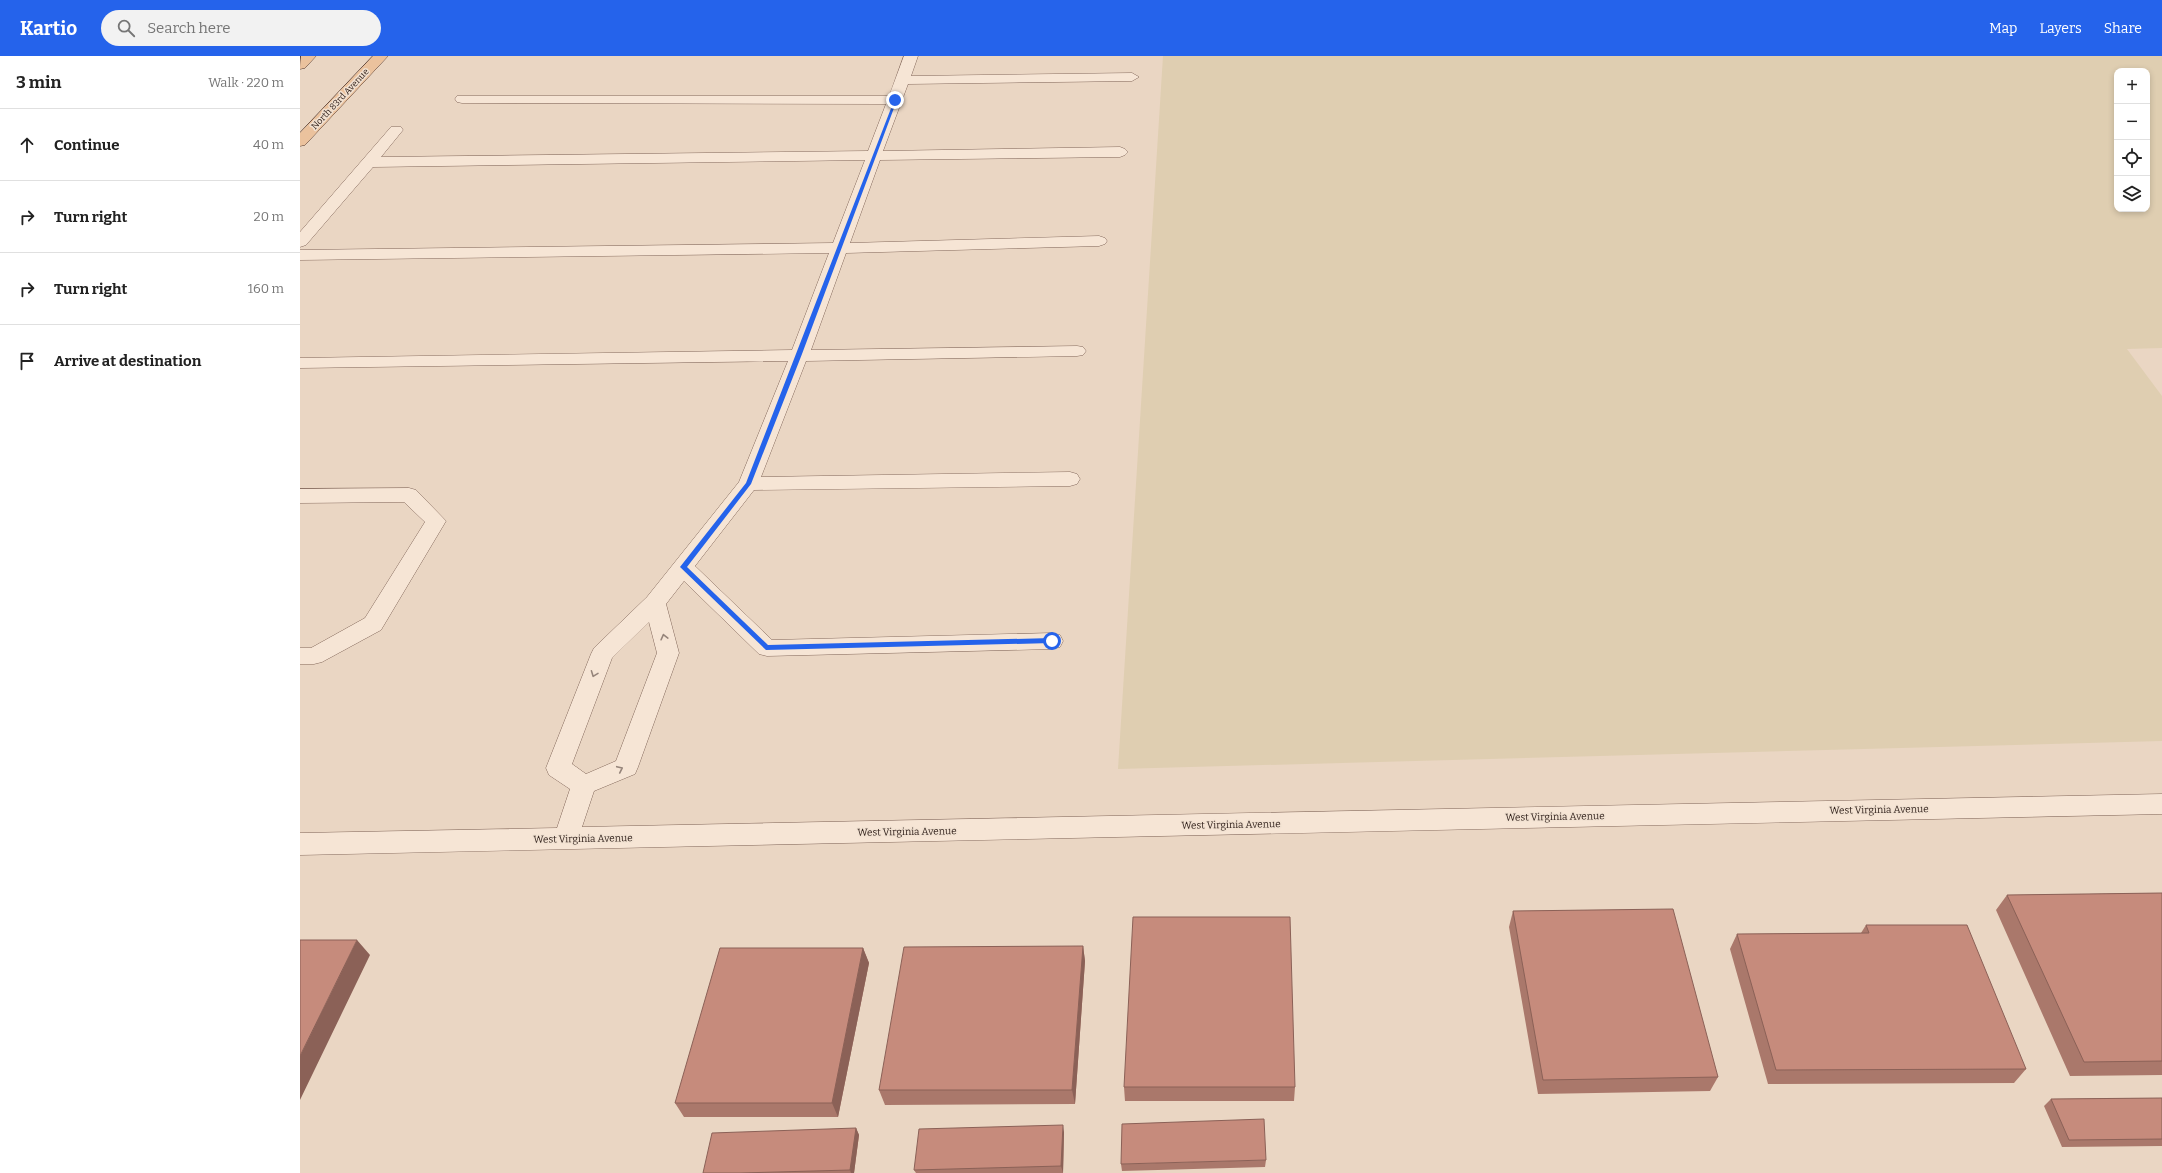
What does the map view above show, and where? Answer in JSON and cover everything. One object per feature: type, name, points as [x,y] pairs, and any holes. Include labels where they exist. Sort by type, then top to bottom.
[{"type":"main road","points":[[300,66],[310,56]]},
{"type":"main road","name":"North 83rd Avenue","points":[[303,137],[381,56]]},
{"type":"street","points":[[584,785],[558,768],[602,654],[655,603],[748,484],[800,354],[911,56]]},
{"type":"street","points":[[902,80],[1132,77]]},
{"type":"street","points":[[462,100],[895,100]]},
{"type":"street","points":[[300,242],[396,130]]},
{"type":"street","points":[[369,162],[874,157],[1120,152]]},
{"type":"street","points":[[300,255],[840,248],[1099,241]]},
{"type":"street","points":[[300,363],[800,354],[1077,351]]},
{"type":"street","points":[[748,484],[1070,479]]},
{"type":"street","points":[[300,496],[409,495],[436,521],[373,624],[314,656],[300,656]]},
{"type":"street","points":[[683,567],[766,648],[1052,641]]},
{"type":"street","points":[[566,839],[584,785],[626,767],[668,653],[655,603]]},
{"type":"street","name":"West Virginia Avenue","points":[[300,844],[2162,804]]},
{"type":"shaded area","points":[[1163,56],[2162,56],[2162,348],[2127,349],[2162,396],[2162,741],[1118,769]]},
{"type":"building","points":[[2162,893],[2162,1061],[2084,1062],[2007,895]]},
{"type":"building","points":[[1673,909],[1718,1077],[1543,1080],[1513,911]]},
{"type":"building","points":[[1133,917],[1290,917],[1295,1087],[1124,1087]]},
{"type":"building","points":[[1866,925],[1967,925],[2026,1069],[1776,1070],[1737,934],[1869,933]]},
{"type":"building","points":[[300,940],[357,940],[300,1056]]},
{"type":"building","points":[[1083,946],[1072,1090],[879,1090],[904,947]]},
{"type":"building","points":[[720,948],[863,948],[832,1103],[675,1103]]},
{"type":"building","points":[[2162,1098],[2162,1139],[2069,1140],[2051,1099]]},
{"type":"building","points":[[1264,1119],[1266,1160],[1121,1164],[1122,1124]]},
{"type":"building","points":[[1063,1125],[1061,1166],[914,1170],[919,1129]]},
{"type":"building","points":[[856,1128],[850,1170],[703,1173],[712,1133]]},
{"type":"route","points":[[895,100],[800,354],[748,484],[683,567],[766,648],[1052,641]]}]
